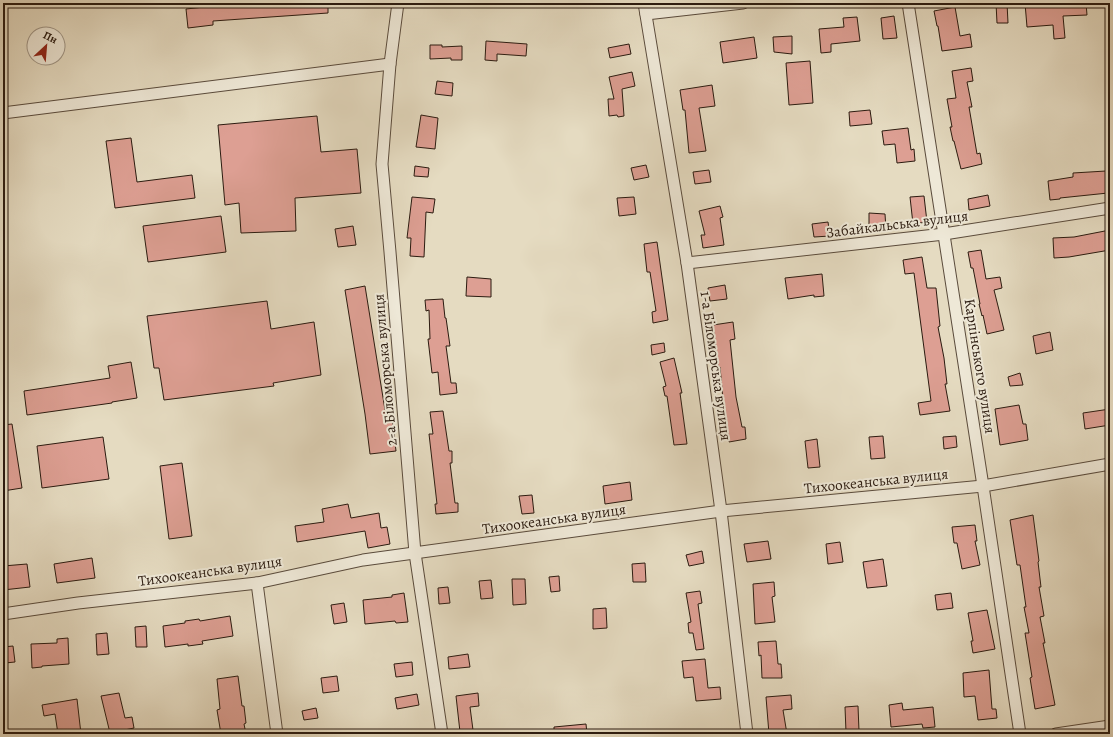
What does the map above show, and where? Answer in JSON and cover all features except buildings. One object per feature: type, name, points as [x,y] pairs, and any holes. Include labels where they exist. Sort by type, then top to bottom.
[{"type":"street","name":"2-а Біломорська вулиця","points":[[398,3],[390,64],[382,164],[415,553],[442,734]]},
{"type":"street","name":"1-а Біломорська вулиця","points":[[644,3],[687,264],[721,512],[747,734]]},
{"type":"street","points":[[646,14],[743,3]]},
{"type":"street","name":"Карпінського вулиця","points":[[908,3],[1020,734]]},
{"type":"street","points":[[3,113],[390,64]]},
{"type":"street","name":"Забайкальська вулиця","points":[[687,264],[944,234],[1110,208]]},
{"type":"street","name":"Тихоокеанська вулиця","points":[[3,614],[78,603],[257,583],[363,560],[721,512],[983,486],[1110,464]]},
{"type":"street","points":[[257,583],[277,734]]},
{"type":"street","points":[[1056,734],[1110,726]]}]
